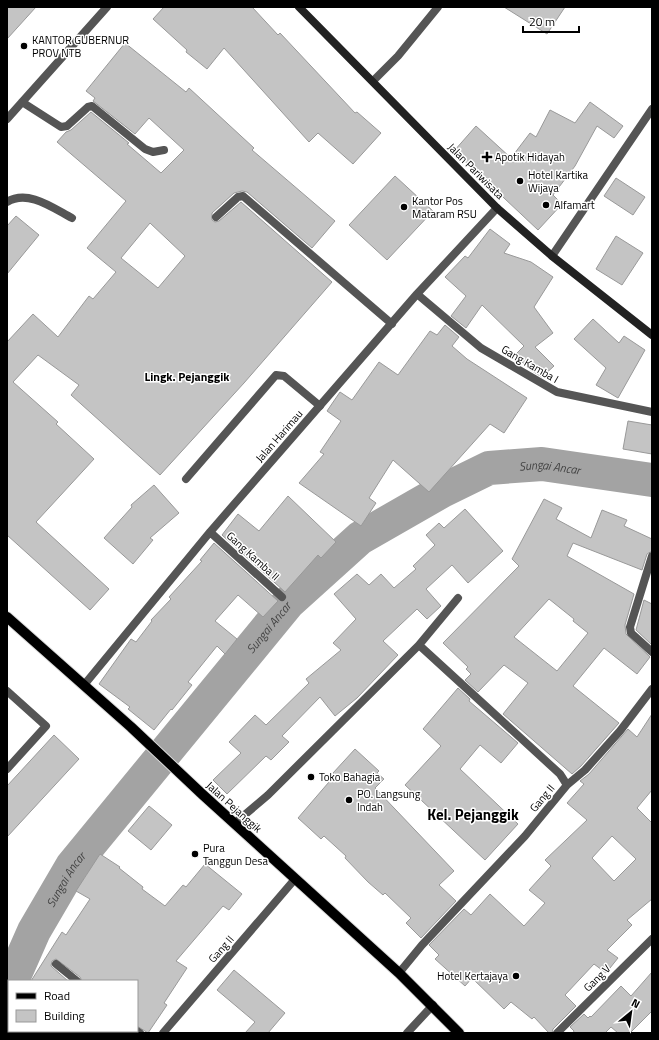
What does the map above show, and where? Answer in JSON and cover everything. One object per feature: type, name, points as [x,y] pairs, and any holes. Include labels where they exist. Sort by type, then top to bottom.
[{"type":"main road","name":"Jalan Pejanggik","points":[[7,617],[131,727],[202,794],[399,973],[433,1005],[459,1033]]},
{"type":"street","points":[[7,118],[107,7]]},
{"type":"street","name":"Jalan Pariwisata","points":[[299,7],[497,208],[552,256],[652,335]]},
{"type":"street","points":[[373,81],[398,56],[438,7]]},
{"type":"street","points":[[22,102],[61,127],[67,126],[88,107],[92,106],[145,149],[153,152],[164,150]]},
{"type":"street","points":[[552,256],[652,109]]},
{"type":"street","points":[[216,217],[238,197],[243,196],[392,324]]},
{"type":"street","points":[[7,202],[13,198],[31,197],[72,218]]},
{"type":"street","name":"Jalan Harimau","points":[[84,686],[210,532],[417,294],[497,208]]},
{"type":"street","name":"Gang Kamba I","points":[[417,294],[482,348],[557,392],[652,412]]},
{"type":"street","points":[[186,479],[276,375],[284,376],[320,406]]},
{"type":"street","name":"Gang Kamba II","points":[[210,532],[282,597]]},
{"type":"street","points":[[652,556],[630,627],[631,633],[652,652]]},
{"type":"street","points":[[235,823],[268,795],[419,645],[458,598]]},
{"type":"street","points":[[419,645],[560,774],[567,785]]},
{"type":"street","name":"Gang II","points":[[399,973],[422,945],[525,836],[567,785],[585,770],[615,736],[652,689]]},
{"type":"street","points":[[7,691],[46,726],[7,769]]},
{"type":"street","name":"Gang II","points":[[163,1033],[295,879]]},
{"type":"street","name":"Gang V","points":[[557,1033],[652,939]]},
{"type":"street","points":[[56,964],[76,980]]},
{"type":"street","points":[[407,1033],[433,1005]]},
{"type":"building","points":[[7,7],[36,7],[7,39]]},
{"type":"building","points":[[164,7],[252,7],[278,35],[280,33],[355,113],[357,112],[381,133],[353,164],[318,133],[309,142],[224,48],[207,69],[186,52],[187,50],[153,19]]},
{"type":"building","points":[[504,7],[565,7],[547,34]]},
{"type":"building","points":[[125,43],[186,92],[189,88],[254,148],[252,150],[335,221],[312,248],[247,192],[242,191],[234,193],[212,213],[212,220],[215,222],[219,221],[241,202],[332,282],[244,383],[160,475],[71,395],[79,385],[38,355],[13,382],[58,422],[56,424],[94,459],[36,522],[109,589],[90,610],[7,535],[7,342],[33,314],[58,337],[89,296],[93,299],[116,272],[87,248],[126,201],[57,142],[66,132],[71,130],[91,112],[129,143],[127,144],[161,173],[184,150],[149,118],[135,134],[93,101],[95,98],[86,91]],"holes":[[[150,223],[185,256],[158,288],[121,258]]]},
{"type":"building","points":[[590,102],[623,126],[614,138],[597,126],[575,166],[553,195],[562,204],[538,230],[454,151],[476,126],[511,158],[530,133],[536,137],[550,110],[575,123]]},
{"type":"building","points":[[395,176],[433,211],[387,260],[349,225]]},
{"type":"building","points":[[616,178],[645,197],[633,215],[604,196]]},
{"type":"building","points":[[16,216],[39,235],[7,274],[7,226]]},
{"type":"building","points":[[490,229],[510,244],[504,253],[531,262],[553,277],[534,307],[553,333],[535,347],[554,366],[542,377],[529,369],[515,355],[524,346],[482,305],[466,328],[451,316],[466,296],[445,277],[465,256],[468,258]]},
{"type":"building","points":[[616,236],[643,253],[622,285],[596,269]]},
{"type":"building","points":[[593,319],[619,343],[624,336],[645,350],[618,398],[596,385],[606,368],[574,339]]},
{"type":"building","points":[[445,325],[459,337],[452,346],[467,359],[527,398],[504,433],[490,424],[429,492],[393,460],[369,498],[376,503],[361,526],[299,483],[324,454],[320,452],[341,421],[327,411],[340,392],[352,400],[379,362],[398,375],[430,331],[437,335]]},
{"type":"building","points":[[628,421],[652,425],[652,454],[623,449]]},
{"type":"building","points":[[154,485],[179,513],[150,538],[153,540],[133,564],[104,538],[132,507],[131,505]]},
{"type":"building","points":[[288,496],[336,542],[321,558],[318,555],[285,592],[222,535],[238,514],[259,531]]},
{"type":"building","points":[[544,499],[562,508],[556,519],[591,538],[602,510],[627,520],[624,526],[652,539],[652,551],[647,554],[642,570],[573,543],[567,556],[634,594],[625,625],[626,634],[650,657],[637,674],[604,648],[573,686],[619,723],[572,774],[503,714],[528,683],[504,665],[478,692],[465,680],[471,674],[466,669],[468,667],[443,643],[519,566],[512,559]],"holes":[[[549,599],[574,619],[573,621],[588,633],[557,671],[514,637]]]},
{"type":"building","points":[[465,509],[503,551],[468,583],[452,565],[426,589],[441,606],[427,619],[417,609],[383,641],[398,655],[357,698],[335,716],[320,697],[282,736],[289,742],[271,760],[266,756],[227,794],[213,780],[241,753],[229,742],[255,715],[266,725],[309,683],[306,679],[341,650],[333,643],[356,619],[334,594],[357,574],[369,585],[381,574],[394,588],[416,569],[413,566],[435,545],[426,535],[439,523],[444,528]]},
{"type":"building","points":[[214,543],[278,601],[263,617],[238,595],[215,621],[237,639],[225,654],[217,646],[188,682],[192,685],[154,730],[128,709],[130,707],[99,684],[131,639],[136,642],[152,621],[151,620],[171,599],[169,597],[202,561],[200,560]]},
{"type":"building","points":[[644,600],[652,604],[652,645],[636,630]]},
{"type":"building","points":[[458,688],[470,699],[469,701],[518,743],[501,763],[480,745],[460,769],[518,824],[485,860],[405,785],[441,746],[423,729]]},
{"type":"building","points":[[652,714],[652,790],[637,808],[652,823],[652,899],[627,920],[632,925],[607,950],[618,958],[606,973],[594,964],[565,995],[576,1006],[553,1029],[552,1033],[549,1033],[534,1017],[532,1019],[511,1002],[504,1009],[472,978],[465,986],[435,959],[439,955],[429,945],[464,909],[471,915],[490,894],[524,926],[545,903],[529,890],[551,866],[545,860],[587,820],[567,803],[584,784],[580,781],[589,774],[628,729],[637,737]],"holes":[[[612,836],[636,859],[614,881],[592,858]]]},
{"type":"building","points":[[54,735],[79,759],[7,837],[7,786]]},
{"type":"building","points":[[355,749],[379,771],[377,773],[384,779],[375,788],[454,871],[439,885],[456,901],[421,938],[406,923],[411,918],[385,893],[383,895],[368,882],[345,858],[346,856],[324,836],[321,839],[298,818],[335,775],[333,773]]},
{"type":"building","points":[[149,806],[172,825],[151,850],[128,831]]},
{"type":"building","points":[[100,854],[120,867],[119,868],[143,887],[142,889],[165,906],[183,885],[186,887],[205,864],[242,894],[229,910],[223,906],[176,961],[187,968],[164,1003],[167,1005],[148,1033],[138,1027],[138,980],[82,980],[80,977],[56,959],[52,961],[51,966],[67,980],[32,980],[62,932],[66,935],[90,899],[76,891]]},
{"type":"building","points":[[234,970],[285,1013],[268,1033],[245,1033],[255,1022],[217,990]]},
{"type":"building","points":[[652,972],[652,1011],[630,1033],[618,1033],[611,1027],[606,1032],[607,1033],[573,1033],[574,1031],[570,1027],[584,1014],[588,1018],[590,1016],[591,1017],[621,986],[631,996]]},
{"type":"waterway","name":"Sungai Ancar","points":[[12,980],[34,931],[72,866],[288,603],[360,538],[442,491],[489,468],[542,464],[652,480]]},
{"type":"place","name":"KANTOR GUBERNUR PROV NTB","points":[[24,46]]},
{"type":"place","name":"Apotik Hidayah","points":[[487,157]]},
{"type":"place","name":"Hotel Kartika Wijaya","points":[[520,181]]},
{"type":"place","name":"Alfamart","points":[[546,205]]},
{"type":"place","name":"Kantor Pos Mataram RSU","points":[[404,207]]},
{"type":"place","name":"Toko Bahagia","points":[[311,777]]},
{"type":"place","name":"PO. Langsung Indah","points":[[349,800]]},
{"type":"place","name":"Pura Tanggun Desa","points":[[195,854]]},
{"type":"place","name":"Hotel Kertajaya","points":[[516,976]]},
{"type":"district","name":"Lingk. Pejanggik","points":[[187,376]]},
{"type":"district","name":"Kel. Pejanggik","points":[[473,814]]}]
